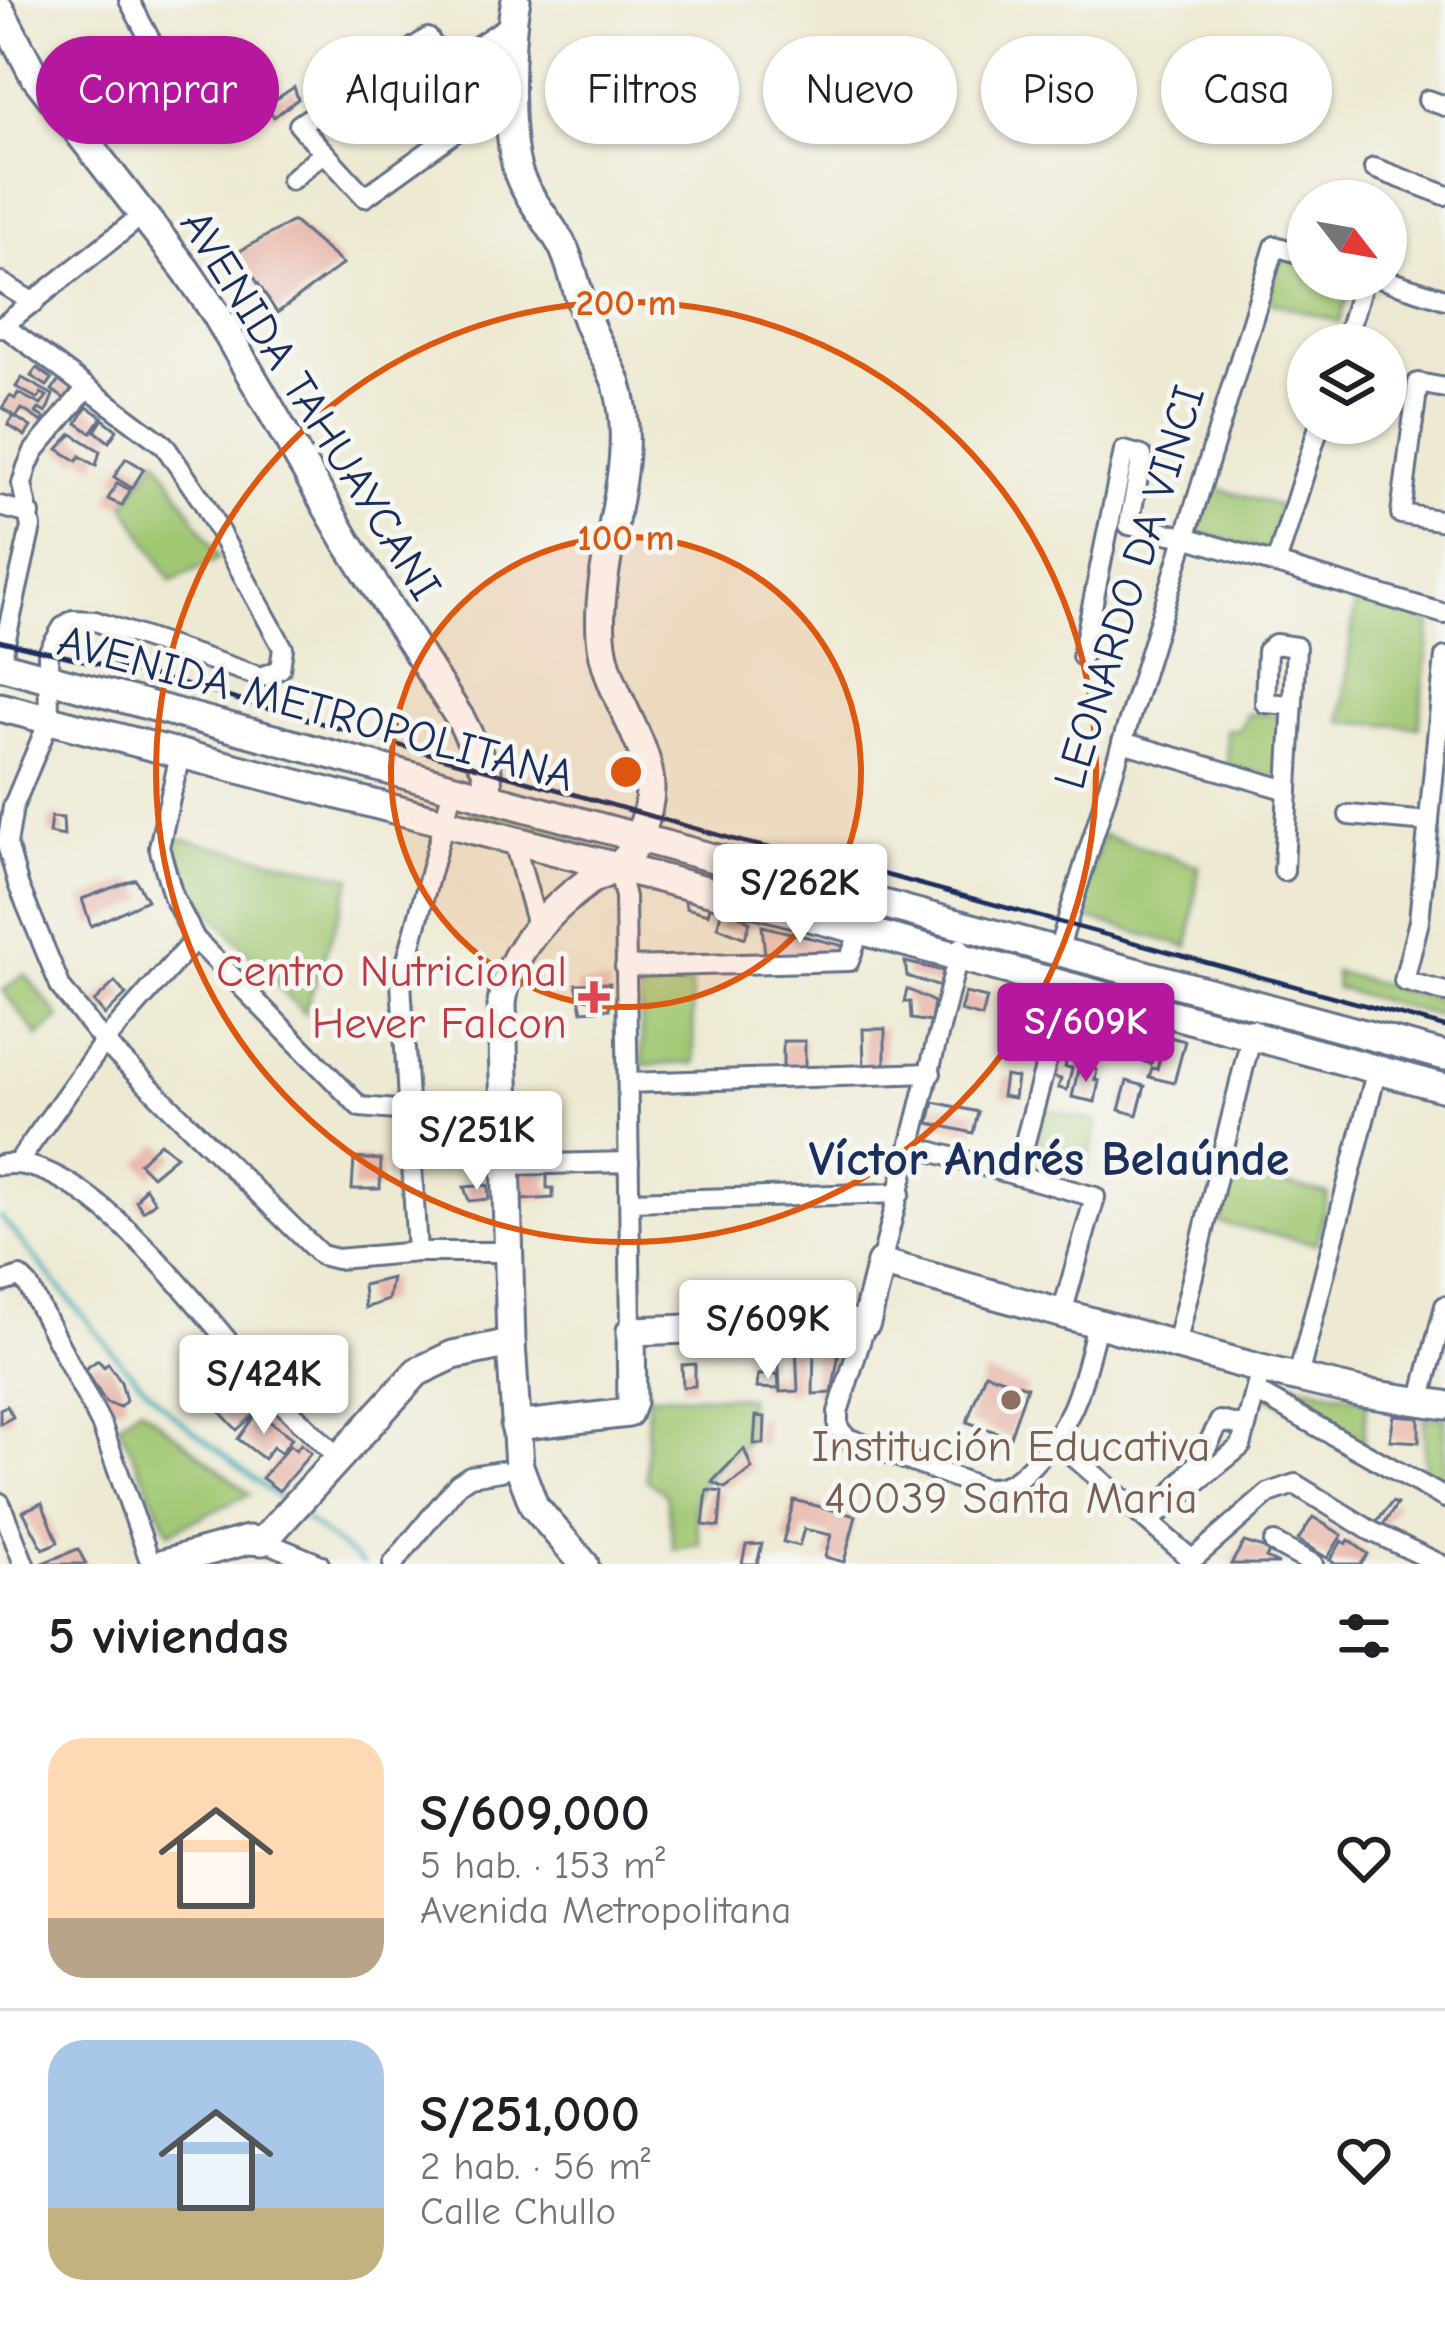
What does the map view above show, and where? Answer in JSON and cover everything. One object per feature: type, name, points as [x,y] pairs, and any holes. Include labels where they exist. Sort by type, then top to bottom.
[{"type":"main road","name":"AVENIDA TAHUAYCANI","points":[[0,10],[36,78]]},
{"type":"main road","points":[[513,12],[512,145],[520,179],[564,250],[589,324],[616,383],[623,416],[622,456],[601,601],[601,638],[609,684],[646,758],[650,788],[638,838],[618,868],[595,876],[565,899],[538,929],[504,986],[515,1426],[524,1487],[555,1533],[584,1564]]},
{"type":"main road","name":"AVENIDA TAHUAYCANI","points":[[89,144],[216,314],[347,542],[461,720],[487,772],[488,796]]},
{"type":"main road","name":"AVENIDA METROPOLITANA","points":[[0,665],[1445,1056]]},
{"type":"main road","name":"AVENIDA METROPOLITANA","points":[[0,707],[860,930],[1445,1088]]},
{"type":"main road","points":[[515,1426],[628,1413],[632,1330],[866,1323],[881,1263],[1176,1345],[1258,1380],[1298,1377],[1432,1404]]},
{"type":"main road","points":[[160,1564],[248,1540],[263,1541],[417,1372],[453,1355],[511,1343]]},
{"type":"street","points":[[129,0],[147,36]]},
{"type":"street","points":[[484,36],[513,12]]},
{"type":"street","points":[[317,144],[365,197],[439,144]]},
{"type":"street","points":[[291,180],[324,152]]},
{"type":"street","points":[[1374,168],[1445,195]]},
{"type":"street","points":[[130,225],[2,327],[164,445],[180,464],[283,648],[284,659],[272,675],[261,677],[95,621],[74,620],[63,627],[48,653],[49,721],[14,807],[7,844],[18,884],[61,988],[104,1042],[308,1247],[338,1259],[417,1252],[509,1252]]},
{"type":"street","name":"LEONARDO DA VINCI","points":[[1058,951],[1275,246],[1287,250]]},
{"type":"street","points":[[0,282],[34,303]]},
{"type":"street","points":[[1407,287],[1445,298]]},
{"type":"street","points":[[1445,388],[1418,382],[1401,514],[1445,521]]},
{"type":"street","points":[[0,665],[6,613],[30,514],[22,484],[27,467],[34,451],[87,388]]},
{"type":"street","points":[[1276,564],[1313,444]]},
{"type":"street","points":[[1082,656],[1124,451],[1142,456],[1129,525],[1185,537],[1445,614]]},
{"type":"street","points":[[0,506],[30,514]]},
{"type":"street","points":[[1445,657],[1419,921],[1403,981],[1445,992]]},
{"type":"street","points":[[1283,871],[1293,706]]},
{"type":"street","points":[[1122,742],[1288,790]]},
{"type":"street","points":[[180,755],[159,847],[173,896],[195,939],[360,1107],[410,1112]]},
{"type":"street","points":[[417,1252],[401,982],[453,788]]},
{"type":"street","points":[[1349,815],[1429,822]]},
{"type":"street","points":[[514,842],[538,929]]},
{"type":"street","points":[[618,868],[625,897],[632,1330]]},
{"type":"street","points":[[881,1263],[956,956],[969,927]]},
{"type":"street","points":[[625,967],[849,961],[860,930]]},
{"type":"street","points":[[195,939],[104,1042],[9,1163],[57,1175],[109,1214],[155,1257],[336,1461]]},
{"type":"street","points":[[1016,1175],[1062,1004],[1062,984]]},
{"type":"street","points":[[1176,1345],[1250,1035],[1263,1007]]},
{"type":"street","points":[[1298,1377],[1378,1069]]},
{"type":"street","points":[[628,1083],[931,1073]]},
{"type":"street","points":[[912,1146],[1095,1197],[1062,1313]]},
{"type":"street","points":[[507,1165],[629,1162]]},
{"type":"street","points":[[630,1201],[900,1192]]},
{"type":"street","points":[[0,1283],[20,1277],[28,1285],[103,1426],[151,1564]]},
{"type":"street","points":[[1432,1404],[1445,1306]]},
{"type":"street","points":[[866,1323],[838,1412],[838,1428],[847,1438],[983,1488],[1000,1489],[1018,1480],[1071,1418],[1098,1322]]},
{"type":"street","points":[[1149,1522],[1200,1460],[1220,1421],[1246,1427],[1258,1380],[1445,1498]]},
{"type":"street","points":[[1056,1441],[1192,1560],[1269,1493],[1295,1484],[1406,1557],[1440,1564]]},
{"type":"street","points":[[393,1564],[458,1484],[470,1476],[501,1471]]},
{"type":"street","points":[[0,1503],[25,1564]]},
{"type":"street","points":[[263,1541],[319,1564]]},
{"type":"street","points":[[1274,1543],[1313,1564]]},
{"type":"green space","points":[[1280,254],[1287,256],[1287,300],[1346,300],[1339,322],[1268,301]]},
{"type":"green space","points":[[157,457],[219,558],[171,581],[125,505]]},
{"type":"green space","points":[[1208,486],[1280,506],[1268,552],[1194,531]]},
{"type":"green space","points":[[1356,597],[1431,620],[1419,727],[1341,722]]},
{"type":"green space","points":[[1247,714],[1281,714],[1277,778],[1228,767],[1226,729],[1238,731]]},
{"type":"green space","points":[[472,804],[599,833],[594,844],[471,814]]},
{"type":"green space","points":[[1102,835],[1199,866],[1189,947],[1079,916]]},
{"type":"green space","points":[[173,837],[352,877],[304,1014],[197,897]]},
{"type":"green space","points":[[983,940],[1244,1013],[1241,1023],[980,954]]},
{"type":"green space","points":[[1335,972],[1445,1001],[1445,1018],[1336,988]]},
{"type":"green space","points":[[25,974],[60,1018],[38,1036],[3,991]]},
{"type":"green space","points":[[691,985],[695,1063],[643,1065],[640,987]]},
{"type":"green space","points":[[1271,1020],[1445,1065],[1445,1075],[1269,1031]]},
{"type":"green space","points":[[1045,1109],[1098,1122],[1086,1172],[1033,1159]]},
{"type":"green space","points":[[1231,1173],[1328,1194],[1316,1244],[1220,1223]]},
{"type":"green space","points":[[1265,1376],[1367,1400],[1363,1445],[1261,1393]]},
{"type":"green space","points":[[648,1395],[748,1397],[747,1441],[704,1480],[694,1503],[700,1545],[674,1549],[666,1495],[646,1479]]},
{"type":"green space","points":[[140,1407],[250,1494],[169,1532],[119,1424]]},
{"type":"green space","points":[[1445,1417],[1445,1480],[1425,1481],[1424,1418]]},
{"type":"building","points":[[294,87],[298,99],[279,113],[279,97]]},
{"type":"building","points":[[293,221],[343,264],[277,313],[238,252]]},
{"type":"building","points":[[37,368],[52,379],[47,386],[31,376]]},
{"type":"building","points":[[22,378],[53,395],[46,413],[39,409],[36,413],[44,418],[42,422],[22,409],[16,417],[2,408],[18,393],[41,405],[47,396],[41,393],[38,399],[16,387]]},
{"type":"building","points":[[59,380],[72,388],[65,399],[52,390]]},
{"type":"building","points":[[87,407],[102,417],[91,433],[77,423]]},
{"type":"building","points":[[14,416],[31,427],[25,436],[8,425]]},
{"type":"building","points":[[103,419],[117,430],[109,442],[95,431]]},
{"type":"building","points":[[72,434],[100,451],[96,466],[58,449]]},
{"type":"building","points":[[126,458],[144,469],[132,488],[114,477]]},
{"type":"building","points":[[117,483],[130,490],[122,506],[108,499]]},
{"type":"building","points":[[51,817],[63,818],[64,836],[49,833]]},
{"type":"building","points":[[135,879],[147,900],[91,926],[82,899]]},
{"type":"building","points":[[684,893],[711,903],[708,914],[686,908]]},
{"type":"building","points":[[722,905],[750,922],[745,938],[718,927]]},
{"type":"building","points":[[762,926],[848,947],[847,959],[765,955]]},
{"type":"building","points":[[905,962],[943,971],[940,987],[907,976]]},
{"type":"building","points":[[115,982],[126,995],[105,1015],[94,1002]]},
{"type":"building","name":"Centro Nutricional Hever Falcon","points":[[610,983],[609,1009],[582,1011],[576,984]]},
{"type":"building","points":[[907,989],[934,1002],[931,1022],[911,1019],[910,1002],[904,1002]]},
{"type":"building","points":[[965,993],[987,998],[982,1017],[960,1011]]},
{"type":"building","points":[[1114,1024],[1136,1028],[1131,1053],[1109,1048]]},
{"type":"building","points":[[1142,1026],[1161,1032],[1151,1064],[1142,1061],[1146,1046],[1137,1044]]},
{"type":"building","points":[[863,1029],[885,1029],[885,1068],[864,1069]]},
{"type":"building","points":[[1166,1036],[1185,1041],[1174,1083],[1149,1077],[1152,1068],[1157,1069]]},
{"type":"building","points":[[783,1041],[805,1041],[805,1068],[783,1068]]},
{"type":"building","points":[[1068,1054],[1065,1067],[1072,1068],[1067,1090],[1058,1088],[1061,1079],[1049,1076],[1054,1055]]},
{"type":"building","points":[[1079,1066],[1097,1070],[1095,1102],[1072,1097]]},
{"type":"building","points":[[1005,1076],[1017,1078],[1014,1098],[1002,1096]]},
{"type":"building","points":[[1127,1081],[1145,1086],[1137,1115],[1119,1110]]},
{"type":"building","points":[[934,1102],[978,1112],[973,1133],[929,1123]]},
{"type":"building","points":[[541,1114],[542,1139],[526,1139],[525,1115]]},
{"type":"building","points":[[160,1143],[176,1156],[152,1176],[139,1163]]},
{"type":"building","points":[[354,1158],[381,1160],[380,1189],[352,1189]]},
{"type":"building","points":[[547,1170],[547,1188],[553,1188],[553,1198],[522,1200],[521,1171]]},
{"type":"building","points":[[488,1185],[489,1199],[469,1201],[464,1187]]},
{"type":"building","points":[[145,1187],[155,1202],[143,1211],[136,1201]]},
{"type":"building","points":[[392,1278],[388,1300],[365,1308],[363,1285]]},
{"type":"building","points":[[796,1345],[798,1391],[780,1392],[778,1346]]},
{"type":"building","points":[[840,1347],[832,1393],[813,1394],[814,1348]]},
{"type":"building","points":[[98,1360],[104,1367],[108,1363],[121,1382],[126,1401],[120,1407],[106,1403],[85,1369]]},
{"type":"building","points":[[695,1364],[695,1386],[683,1387],[682,1365]]},
{"type":"building","points":[[985,1373],[1027,1387],[1010,1437],[967,1422]]},
{"type":"building","points":[[778,1374],[779,1389],[757,1388],[758,1375]]},
{"type":"building","points":[[239,1396],[249,1408],[253,1404],[259,1410],[237,1430],[221,1413]]},
{"type":"building","points":[[7,1406],[13,1417],[0,1424],[0,1409]]},
{"type":"building","points":[[257,1412],[292,1438],[281,1453],[273,1447],[264,1459],[238,1439]]},
{"type":"building","points":[[1394,1415],[1419,1417],[1419,1442],[1390,1440]]},
{"type":"building","points":[[756,1416],[765,1417],[764,1444],[754,1444]]},
{"type":"building","points":[[301,1444],[311,1453],[279,1491],[262,1478],[290,1445],[296,1450]]},
{"type":"building","points":[[744,1449],[752,1469],[725,1488],[712,1482]]},
{"type":"building","points":[[707,1490],[722,1492],[719,1527],[703,1525]]},
{"type":"building","points":[[794,1500],[856,1516],[844,1562],[825,1557],[831,1535],[804,1529],[799,1546],[783,1542]]},
{"type":"building","points":[[1392,1502],[1397,1504],[1382,1527],[1376,1523]]},
{"type":"building","points":[[42,1503],[58,1542],[43,1549],[23,1511]]},
{"type":"building","points":[[1313,1517],[1342,1535],[1327,1558],[1298,1540]]},
{"type":"building","points":[[1349,1540],[1368,1554],[1361,1564],[1330,1560],[1342,1541]]},
{"type":"building","points":[[1244,1542],[1270,1550],[1266,1558],[1279,1564],[1231,1564]]},
{"type":"building","points":[[762,1544],[757,1564],[742,1564],[746,1545]]},
{"type":"building","points":[[78,1549],[86,1564],[40,1564]]},
{"type":"waterway","points":[[0,1216],[123,1364],[171,1413],[282,1501]]},
{"type":"waterway","points":[[300,1515],[362,1564]]},
{"type":"railway","points":[[0,641],[164,679],[743,842],[857,867],[1445,1027]]},
{"type":"place","name":"Centro Nutricional Hever Falcon","points":[[594,997]]},
{"type":"place","name":"Institución Educativa 40039 Santa Maria","points":[[1011,1400]]},
{"type":"district","name":"Víctor Andrés Belaúnde","points":[[1049,1159]]}]
